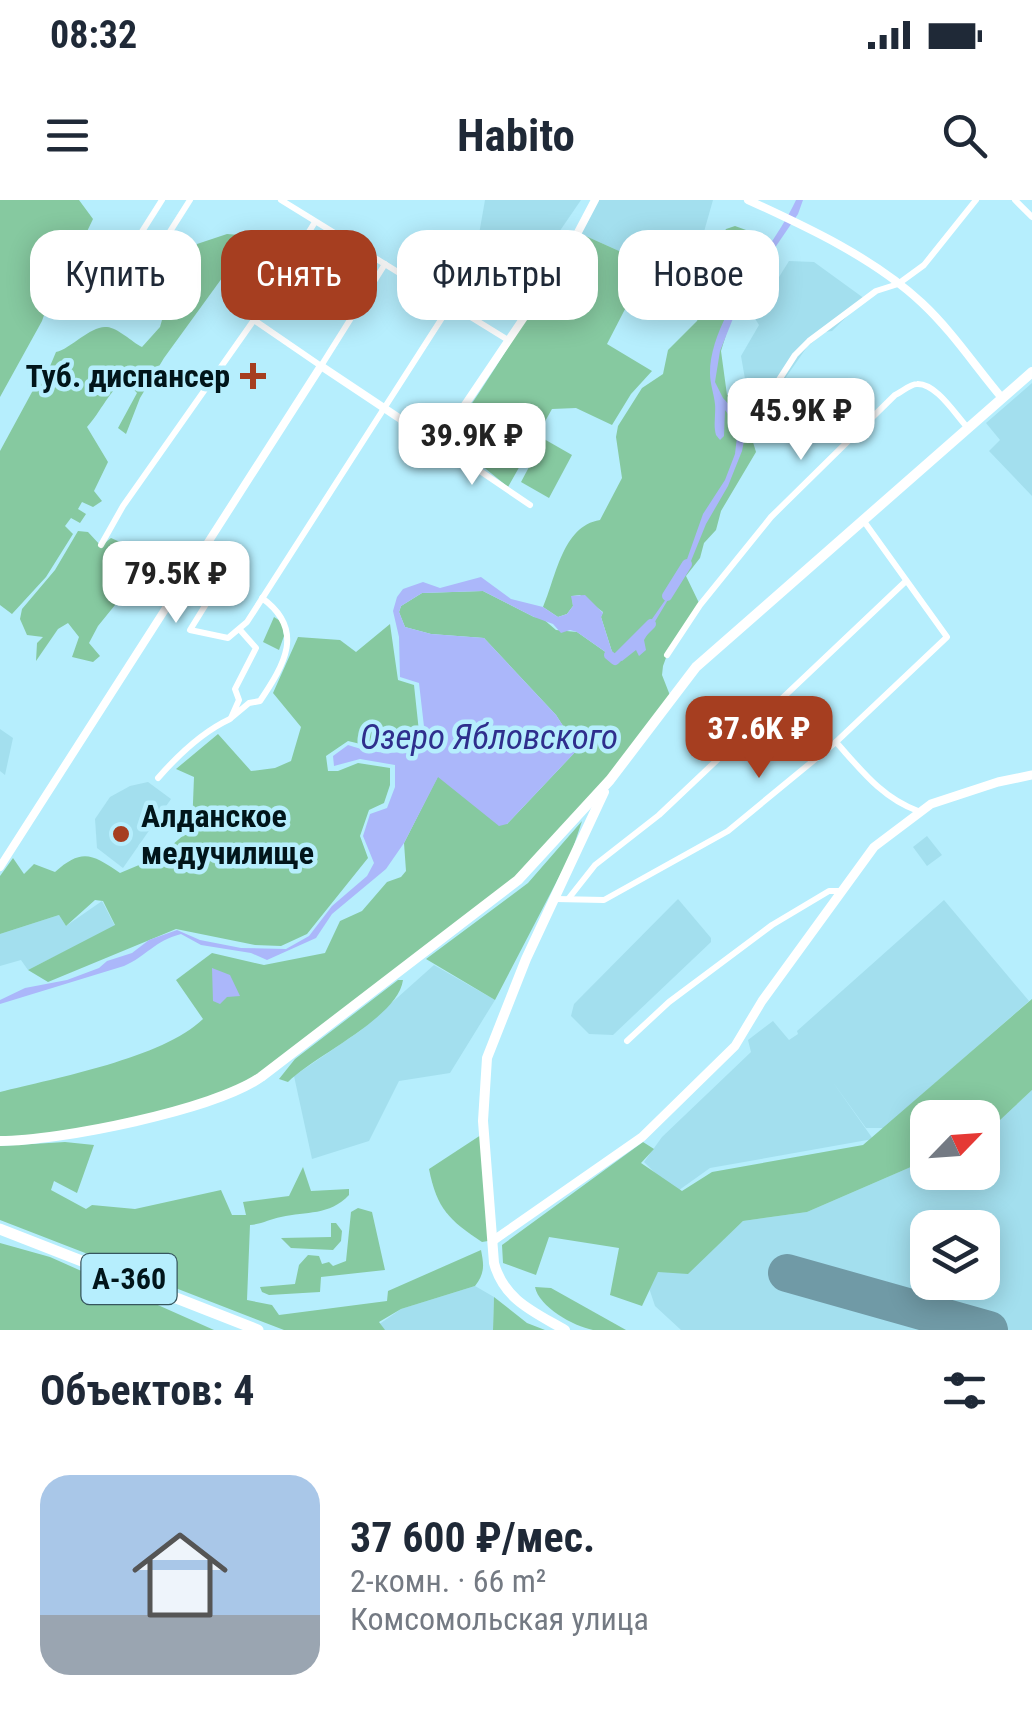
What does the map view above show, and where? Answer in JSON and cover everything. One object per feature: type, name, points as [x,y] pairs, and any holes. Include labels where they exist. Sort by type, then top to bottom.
[{"type":"highway","name":"А-360","points":[[0,1229],[258,1330]]},
{"type":"main road","points":[[0,1141],[101,1128],[246,1087],[518,880],[610,780],[696,667],[1032,372]]},
{"type":"main road","points":[[494,1240],[667,1116],[735,1046],[762,1001],[874,847],[918,810],[955,795],[1032,776]]},
{"type":"main road","points":[[565,1330],[520,1305],[500,1283],[494,1263],[483,1121],[487,1058],[526,958],[610,780]]},
{"type":"street","points":[[143,230],[162,200]]},
{"type":"street","points":[[171,230],[190,200]]},
{"type":"street","points":[[281,200],[397,271]]},
{"type":"street","points":[[442,439],[566,255],[595,200]]},
{"type":"street","points":[[748,200],[796,223],[898,284],[945,327],[1002,398]]},
{"type":"street","points":[[766,400],[809,341],[876,291],[898,284],[933,256],[976,200]]},
{"type":"street","points":[[1016,200],[1032,217]]},
{"type":"street","points":[[310,230],[315,222]]},
{"type":"street","points":[[0,867],[385,264]]},
{"type":"street","points":[[101,546],[143,477],[254,320],[420,432],[442,439],[455,454],[530,505]]},
{"type":"street","points":[[212,596],[190,630],[228,638],[240,631],[441,320]]},
{"type":"street","points":[[476,320],[508,340]]},
{"type":"street","points":[[666,655],[700,605],[771,517],[896,396],[914,384],[922,384],[936,393],[966,427]]},
{"type":"street","points":[[555,899],[604,900],[728,831],[836,742],[947,637],[862,519]]},
{"type":"street","points":[[569,898],[595,865],[659,815],[906,580]]},
{"type":"street","points":[[158,778],[175,758],[216,725],[250,703],[260,701],[285,660],[288,631],[282,617],[262,598]]},
{"type":"street","points":[[230,718],[239,700],[234,689],[256,648],[240,631]]},
{"type":"street","points":[[836,742],[884,794],[918,810]]},
{"type":"street","points":[[627,1041],[669,1002],[772,925],[829,891],[843,891]]},
{"type":"shaded area","points":[[485,200],[581,200],[560,230],[480,230]]},
{"type":"shaded area","points":[[595,200],[713,200],[704,230],[618,230],[618,250],[598,242],[598,230],[580,230]]},
{"type":"shaded area","points":[[789,261],[814,262],[865,299],[832,331],[807,347],[761,413],[754,405],[758,388],[745,379],[741,356],[759,325],[756,320],[779,320],[779,277]]},
{"type":"shaded area","points":[[1032,383],[1032,496],[989,451],[1000,440],[986,423]]},
{"type":"shaded area","points":[[0,729],[13,738],[5,775],[0,771]]},
{"type":"shaded area","name":"Алданское медучилище","points":[[148,782],[171,799],[123,868],[97,848],[95,819],[110,797]]},
{"type":"shaded area","points":[[927,836],[942,855],[927,866],[913,847]]},
{"type":"shaded area","points":[[678,899],[711,942],[613,1035],[589,1034],[571,1016],[574,1004]]},
{"type":"shaded area","points":[[944,900],[1029,1001],[916,1100],[910,1100],[910,1105],[884,1128],[866,1128],[832,1081],[873,1139],[710,1168],[675,1193],[644,1162],[662,1137],[751,1052],[748,1040],[773,1021],[789,1040]]},
{"type":"shaded area","points":[[102,901],[115,926],[28,970],[21,960],[0,966],[0,934],[59,915],[66,926]]},
{"type":"shaded area","points":[[434,965],[495,1000],[450,1073],[399,1081],[369,1141],[312,1159],[294,1076],[360,1031]]},
{"type":"shaded area","points":[[1032,1090],[1032,1330],[681,1330],[655,1306],[649,1288],[658,1271],[688,1273],[743,1221],[807,1212],[910,1167],[910,1190],[1000,1190],[1000,1120]]},
{"type":"shaded area","points":[[475,1286],[494,1297],[493,1330],[371,1330],[401,1309]]},
{"type":"green space","points":[[0,200],[79,200],[93,219],[88,230],[30,230],[30,320],[42,320],[0,397]]},
{"type":"green space","points":[[221,236],[221,279],[201,307],[201,243]]},
{"type":"green space","points":[[598,242],[618,250],[619,320],[607,344],[652,371],[631,394],[612,425],[576,408],[552,409],[508,487],[448,438],[525,320],[598,320]]},
{"type":"green space","points":[[162,320],[192,320],[140,398],[126,434],[118,428],[137,393],[125,380],[87,427],[108,462],[94,491],[102,501],[93,507],[82,502],[78,509],[86,514],[80,523],[71,518],[65,526],[73,534],[46,577],[12,614],[0,605],[0,451],[56,352],[101,327],[116,330],[142,347]]},
{"type":"green space","points":[[731,320],[721,351],[727,395],[758,388],[749,429],[756,452],[721,511],[716,530],[686,576],[700,605],[667,655],[662,675],[671,698],[647,733],[518,880],[246,1087],[101,1128],[0,1141],[0,1092],[136,1056],[185,1033],[203,1019],[176,980],[212,953],[264,965],[325,953],[340,921],[362,911],[387,882],[406,871],[404,843],[438,776],[507,824],[578,749],[556,715],[484,638],[431,634],[405,627],[399,612],[401,606],[422,593],[483,591],[542,618],[556,630],[577,632],[614,658],[601,617],[603,612],[580,595],[572,596],[573,606],[558,617],[543,607],[569,543],[587,524],[600,520],[622,478],[618,426],[642,388],[663,374],[668,350],[697,321]]},
{"type":"green space","points":[[544,439],[572,455],[549,498],[521,482]]},
{"type":"green space","points":[[78,531],[88,532],[101,546],[111,538],[120,542],[124,551],[118,564],[147,588],[142,593],[132,584],[98,626],[89,643],[100,656],[93,662],[72,657],[79,637],[68,623],[58,629],[36,661],[37,643],[43,637],[27,635],[20,619],[22,609],[55,570]]},
{"type":"green space","points":[[274,617],[282,622],[284,636],[279,650],[263,642]]},
{"type":"green space","points":[[390,624],[398,680],[414,685],[420,741],[384,747],[348,741],[326,756],[328,771],[358,763],[390,768],[390,785],[384,803],[369,810],[360,836],[368,858],[307,934],[281,946],[255,945],[176,929],[48,982],[28,970],[115,925],[103,901],[95,900],[66,926],[59,915],[0,934],[0,876],[13,858],[24,874],[34,864],[55,872],[73,859],[87,856],[120,873],[158,857],[192,828],[194,777],[176,769],[218,734],[251,771],[291,761],[301,727],[273,693],[298,637],[340,640],[356,652]]},
{"type":"green space","points":[[582,821],[571,854],[495,1000],[426,959],[528,883]]},
{"type":"green space","points":[[403,980],[398,994],[372,1022],[288,1082],[279,1079],[295,1059]]},
{"type":"green space","points":[[1032,999],[1032,1090],[1000,1120],[1000,1100],[915,1100]]},
{"type":"green space","points":[[910,1104],[910,1167],[807,1212],[743,1221],[688,1274],[658,1272],[642,1306],[610,1295],[619,1248],[549,1237],[536,1275],[503,1263],[502,1245],[643,1142],[654,1149],[641,1163],[682,1191],[712,1172],[863,1145]]},
{"type":"green space","points":[[484,1133],[494,1240],[482,1242],[446,1212],[429,1169]]},
{"type":"green space","points":[[65,1142],[94,1145],[77,1193],[54,1181],[51,1190],[86,1209],[92,1205],[135,1209],[221,1190],[232,1215],[246,1215],[243,1202],[289,1196],[303,1167],[311,1191],[349,1189],[349,1195],[326,1210],[250,1225],[247,1300],[272,1305],[279,1315],[387,1301],[388,1291],[481,1250],[482,1273],[475,1286],[401,1309],[379,1322],[385,1330],[284,1330],[0,1220],[0,1146]]},
{"type":"green space","points":[[358,1208],[372,1212],[385,1270],[321,1277],[320,1292],[262,1292],[260,1287],[295,1284],[299,1265],[308,1255],[319,1256],[322,1264],[329,1262],[333,1266],[346,1261],[351,1212]]},
{"type":"green space","points":[[331,1223],[342,1231],[341,1241],[333,1250],[291,1248],[281,1238],[331,1237]]},
{"type":"green space","points":[[0,1243],[50,1257],[214,1330],[0,1330]]},
{"type":"green space","points":[[535,1287],[551,1288],[626,1330],[593,1330],[576,1324],[543,1302]]},
{"type":"green space","points":[[494,1297],[527,1323],[545,1330],[493,1330]]},
{"type":"water","name":"Озеро Ябловского","points":[[796,200],[803,200],[779,242],[779,230]]},
{"type":"water","name":"Озеро Ябловского","points":[[724,320],[732,320],[720,351],[715,382],[723,398],[744,421],[742,451],[691,561],[644,640],[646,650],[639,656],[636,650],[622,661],[617,660],[577,632],[561,633],[553,624],[483,591],[422,593],[401,606],[399,612],[405,627],[431,634],[484,638],[556,715],[578,749],[507,824],[499,826],[438,777],[386,869],[332,914],[316,938],[267,960],[251,953],[201,945],[181,934],[124,966],[0,1004],[0,1000],[25,988],[67,980],[99,968],[107,961],[132,953],[149,940],[177,930],[200,940],[241,948],[286,949],[309,936],[332,906],[367,876],[374,863],[363,836],[370,814],[387,808],[395,787],[395,765],[360,759],[334,766],[333,756],[348,745],[388,753],[426,744],[419,683],[400,677],[399,637],[393,611],[403,589],[423,582],[440,588],[481,577],[511,599],[543,607],[558,617],[573,606],[571,596],[585,595],[603,613],[613,655],[622,657],[631,649],[680,579],[703,514],[725,480],[735,454],[738,428],[725,410],[724,436],[720,440],[715,431],[710,373]]},
{"type":"water","points":[[212,968],[230,975],[240,996],[227,997],[220,1004],[213,1001]]},
{"type":"waterway","points":[[667,596],[687,564]]},
{"type":"waterway","points":[[609,655],[615,660],[651,624]]},
{"type":"runway","points":[[787,1273],[989,1330]]},
{"type":"place","name":"Туб. диспансер","points":[[253,376]]},
{"type":"place","name":"Алданское медучилище","points":[[121,834]]}]
